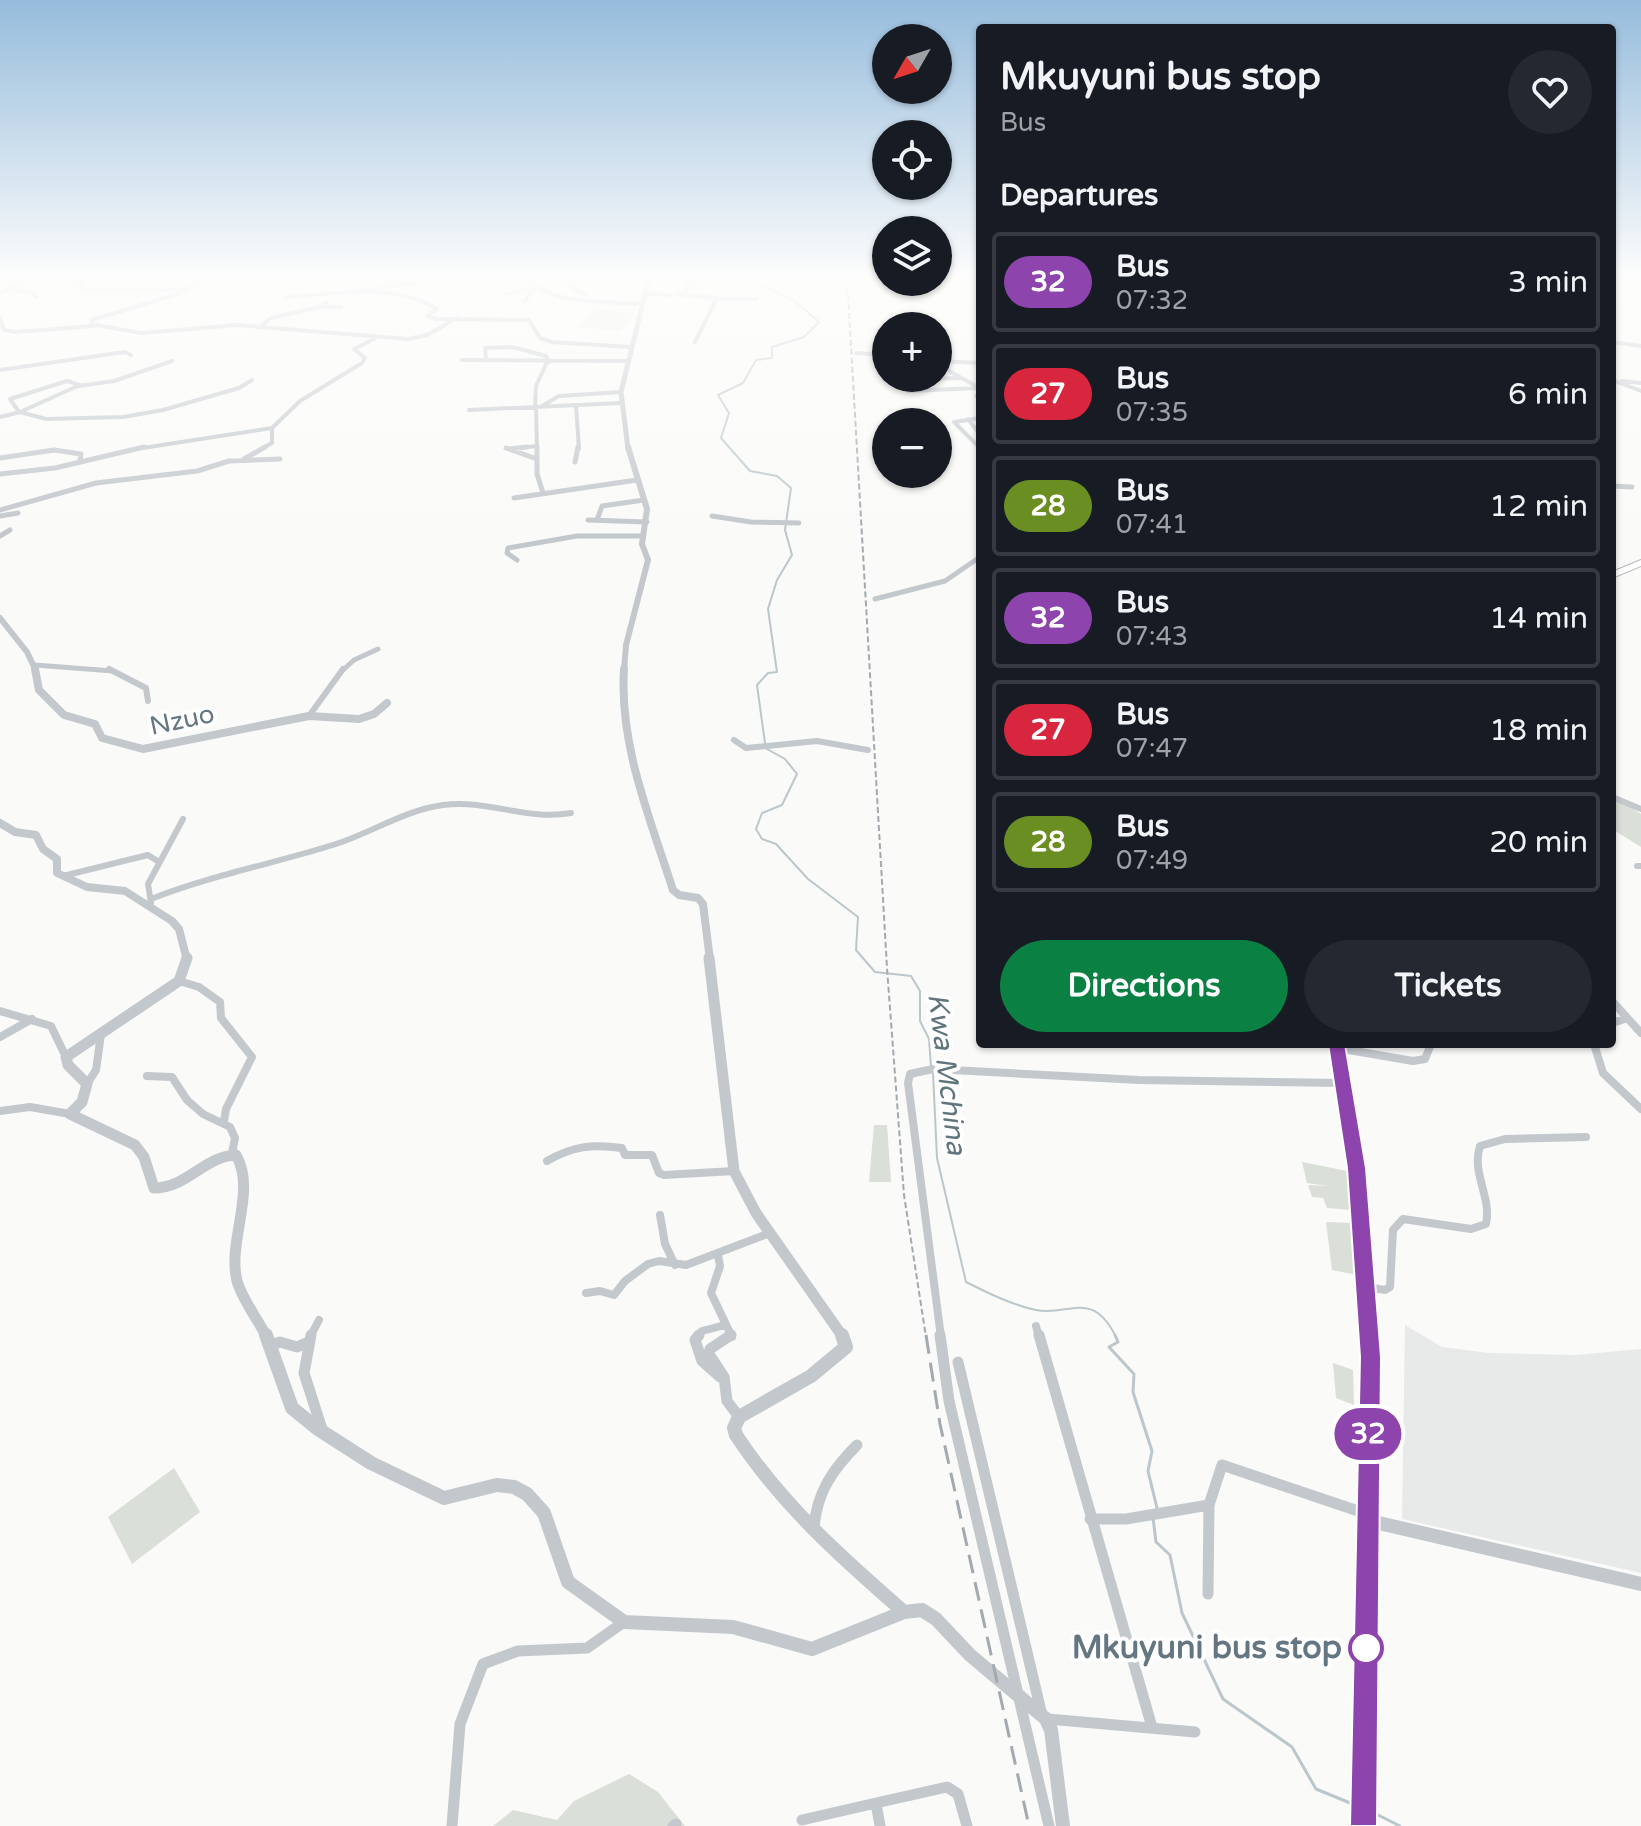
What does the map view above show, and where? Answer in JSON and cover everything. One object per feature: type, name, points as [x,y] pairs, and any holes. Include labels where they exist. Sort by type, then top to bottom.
[{"type":"highway","points":[[1616,574],[1639,566]]},
{"type":"highway","points":[[1337,1048],[1356,1168],[1370,1357],[1364,1810]]},
{"type":"street","points":[[0,370],[39,363]]},
{"type":"street","points":[[0,417],[79,386],[114,381],[166,363]]},
{"type":"street","points":[[0,474],[55,468],[166,442],[272,428],[300,401],[362,363]]},
{"type":"street","points":[[543,493],[538,481],[536,386],[547,363]]},
{"type":"street","points":[[626,363],[620,397],[644,500],[647,522],[643,536],[648,564],[626,645],[623,716],[635,771],[673,890],[679,895],[698,898],[703,904],[734,1171],[770,1233],[842,1335],[846,1347],[841,1355],[811,1376],[739,1417],[734,1428],[741,1444],[770,1486],[814,1533],[904,1612]]},
{"type":"street","points":[[952,373],[976,386]]},
{"type":"street","points":[[952,378],[959,378]]},
{"type":"street","points":[[10,399],[67,381],[74,380],[79,386]]},
{"type":"street","points":[[3,396],[10,399],[19,412],[46,419],[123,417],[167,409],[213,393],[239,388],[252,380]]},
{"type":"street","points":[[1616,381],[1641,383]]},
{"type":"street","points":[[1616,382],[1641,391]]},
{"type":"street","points":[[952,389],[976,388]]},
{"type":"street","points":[[538,407],[559,396],[620,397]]},
{"type":"street","points":[[469,410],[576,405],[620,397]]},
{"type":"street","points":[[575,462],[579,452],[576,405]]},
{"type":"street","points":[[976,418],[954,422],[976,444]]},
{"type":"street","points":[[968,419],[976,428]]},
{"type":"street","points":[[243,460],[272,443],[272,428]]},
{"type":"street","points":[[966,434],[976,432]]},
{"type":"street","points":[[70,452],[84,446]]},
{"type":"street","points":[[537,446],[507,448],[537,459]]},
{"type":"street","points":[[0,458],[54,450],[81,454],[80,460]]},
{"type":"street","points":[[0,510],[96,483],[189,473],[243,460],[280,459]]},
{"type":"street","points":[[514,498],[637,480]]},
{"type":"street","points":[[1616,486],[1632,487]]},
{"type":"street","points":[[597,520],[602,506],[644,500]]},
{"type":"street","points":[[0,516],[18,513]]},
{"type":"street","points":[[712,516],[751,522],[799,523]]},
{"type":"street","points":[[588,520],[647,522]]},
{"type":"street","points":[[0,536],[10,530]]},
{"type":"street","points":[[517,560],[507,553],[509,547],[577,536],[643,536]]},
{"type":"street","points":[[875,599],[945,581],[976,560]]},
{"type":"street","name":"Nzuo","points":[[0,618],[35,665],[41,678],[39,690],[58,711],[90,721],[102,738],[132,748],[147,749],[199,736],[274,726],[309,716],[359,719],[374,714],[387,703]]},
{"type":"street","points":[[309,716],[321,693],[353,659],[378,649]]},
{"type":"street","points":[[35,665],[80,665],[117,672],[146,688],[148,701]]},
{"type":"street","points":[[734,740],[746,748],[794,740],[821,740],[853,750],[868,750]]},
{"type":"street","points":[[1616,799],[1640,810]]},
{"type":"street","points":[[151,904],[203,879],[345,841],[441,805],[472,804],[502,813],[552,817],[571,813]]},
{"type":"street","points":[[151,904],[148,884],[183,819]]},
{"type":"street","points":[[0,823],[15,832],[36,835],[43,849],[57,859],[55,869],[63,876],[87,887],[118,888],[151,904],[179,929],[187,957],[185,972],[179,981],[66,1057]]},
{"type":"street","points":[[63,876],[148,855],[159,862]]},
{"type":"street","points":[[179,981],[199,987],[220,1002],[221,1018],[252,1057],[226,1109],[224,1121]]},
{"type":"street","points":[[1616,1007],[1641,1033]]},
{"type":"street","points":[[0,1011],[55,1029],[68,1065],[87,1084]]},
{"type":"street","points":[[0,1037],[32,1019]]},
{"type":"street","points":[[1616,1022],[1625,1019]]},
{"type":"street","points":[[70,1114],[82,1102],[87,1084],[96,1070],[101,1032]]},
{"type":"street","points":[[1347,1048],[1413,1061],[1425,1059],[1429,1048]]},
{"type":"street","points":[[1594,1048],[1602,1072],[1641,1109]]},
{"type":"street","points":[[1049,1826],[949,1401],[908,1083],[910,1074],[933,1069],[1139,1080],[1344,1083]]},
{"type":"street","points":[[0,1111],[30,1107],[70,1114],[135,1145],[144,1157],[154,1188],[179,1185],[232,1153],[235,1138],[224,1121],[203,1114],[187,1100],[172,1077],[147,1076]]},
{"type":"street","points":[[1366,1287],[1385,1290],[1390,1287],[1393,1230],[1398,1221],[1415,1220],[1471,1229],[1486,1224],[1488,1210],[1477,1161],[1480,1146],[1521,1137],[1561,1140],[1586,1137]]},
{"type":"street","points":[[547,1161],[570,1148],[594,1143],[622,1148],[625,1155],[652,1155],[659,1173],[664,1175],[734,1171]]},
{"type":"street","points":[[232,1153],[243,1167],[236,1275],[272,1345],[292,1408],[371,1463],[444,1498],[497,1485],[514,1487],[527,1494],[547,1520],[560,1566],[568,1582],[624,1622],[733,1627],[812,1649],[904,1612],[922,1610],[936,1619],[970,1655],[1043,1716],[1195,1732]]},
{"type":"street","points":[[660,1215],[665,1244],[675,1265]]},
{"type":"street","points":[[586,1293],[600,1291],[614,1295],[625,1281],[648,1264],[659,1261],[675,1265],[718,1255],[770,1233]]},
{"type":"street","points":[[718,1255],[719,1270],[711,1288],[730,1340],[709,1352],[724,1381],[727,1401],[739,1417]]},
{"type":"street","points":[[319,1320],[302,1357],[304,1377],[323,1432]]},
{"type":"street","points":[[724,1381],[702,1361],[695,1340],[702,1331],[725,1325]]},
{"type":"street","points":[[1036,1326],[1064,1413],[1090,1519],[1152,1727]]},
{"type":"street","points":[[272,1345],[280,1342],[297,1347],[306,1343]]},
{"type":"street","points":[[958,1362],[1043,1716],[1051,1730],[1063,1826]]},
{"type":"street","points":[[814,1533],[815,1505],[823,1484],[857,1445]]},
{"type":"street","points":[[1208,1594],[1209,1505],[1222,1465],[1366,1517],[1641,1584]]},
{"type":"street","points":[[1090,1519],[1126,1519],[1209,1505]]},
{"type":"street","points":[[452,1826],[460,1724],[483,1664],[518,1651],[587,1648],[624,1622]]},
{"type":"street","points":[[802,1820],[807,1816],[947,1787],[958,1794],[967,1826]]},
{"type":"street","points":[[876,1803],[880,1826]]},
{"type":"shaded area","points":[[1616,799],[1641,814],[1641,847],[1616,831]]},
{"type":"shaded area","points":[[874,1125],[887,1125],[891,1182],[869,1182]]},
{"type":"shaded area","points":[[1302,1162],[1347,1171],[1351,1210],[1327,1208],[1323,1198],[1312,1197],[1308,1185],[1328,1186],[1307,1183]]},
{"type":"shaded area","points":[[1326,1222],[1353,1223],[1357,1275],[1332,1270]]},
{"type":"shaded area","points":[[1405,1325],[1442,1347],[1489,1353],[1576,1355],[1641,1349],[1641,1573],[1402,1519]]},
{"type":"shaded area","points":[[1333,1363],[1353,1370],[1354,1405],[1336,1398]]},
{"type":"shaded area","points":[[174,1468],[200,1512],[132,1564],[108,1517]]},
{"type":"shaded area","points":[[629,1774],[658,1792],[685,1826],[493,1826],[513,1810],[557,1820],[574,1801]]},
{"type":"waterway","name":"Kwa Mchina","points":[[754,363],[743,383],[718,395],[729,413],[721,438],[750,471],[777,476],[791,488],[785,530],[792,555],[777,580],[768,609],[777,672],[768,673],[757,685],[765,743]]},
{"type":"waterway","name":"Kwa Mchina","points":[[767,749],[785,759],[797,774],[782,805],[762,813],[756,829],[762,839],[776,844],[808,879],[858,917],[856,950],[875,972],[911,976],[920,991],[920,1021],[929,1039],[931,1067]]},
{"type":"waterway","name":"Kwa Mchina","points":[[933,1073],[937,1158],[966,1282],[1009,1302],[1036,1310],[1089,1309],[1107,1322],[1116,1336]]},
{"type":"waterway","name":"Kwa Mchina","points":[[1116,1336],[1118,1342],[1109,1347],[1134,1374],[1133,1392],[1152,1451],[1148,1471],[1157,1508]]},
{"type":"waterway","name":"Kwa Mchina","points":[[1153,1518],[1156,1542],[1170,1555],[1182,1613],[1223,1699],[1292,1747],[1316,1789],[1355,1805]]},
{"type":"waterway","name":"Kwa Mchina","points":[[1372,1812],[1400,1826]]},
{"type":"railway","points":[[852,363],[887,968],[904,1195],[926,1337]]},
{"type":"railway","points":[[926,1335],[940,1424],[1029,1826]]},
{"type":"bus line","name":"32","points":[[1337,1048],[1356,1168],[1370,1357],[1363,1826]]},
{"type":"place","name":"Mkuyuni bus stop","points":[[1366,1648]]}]
